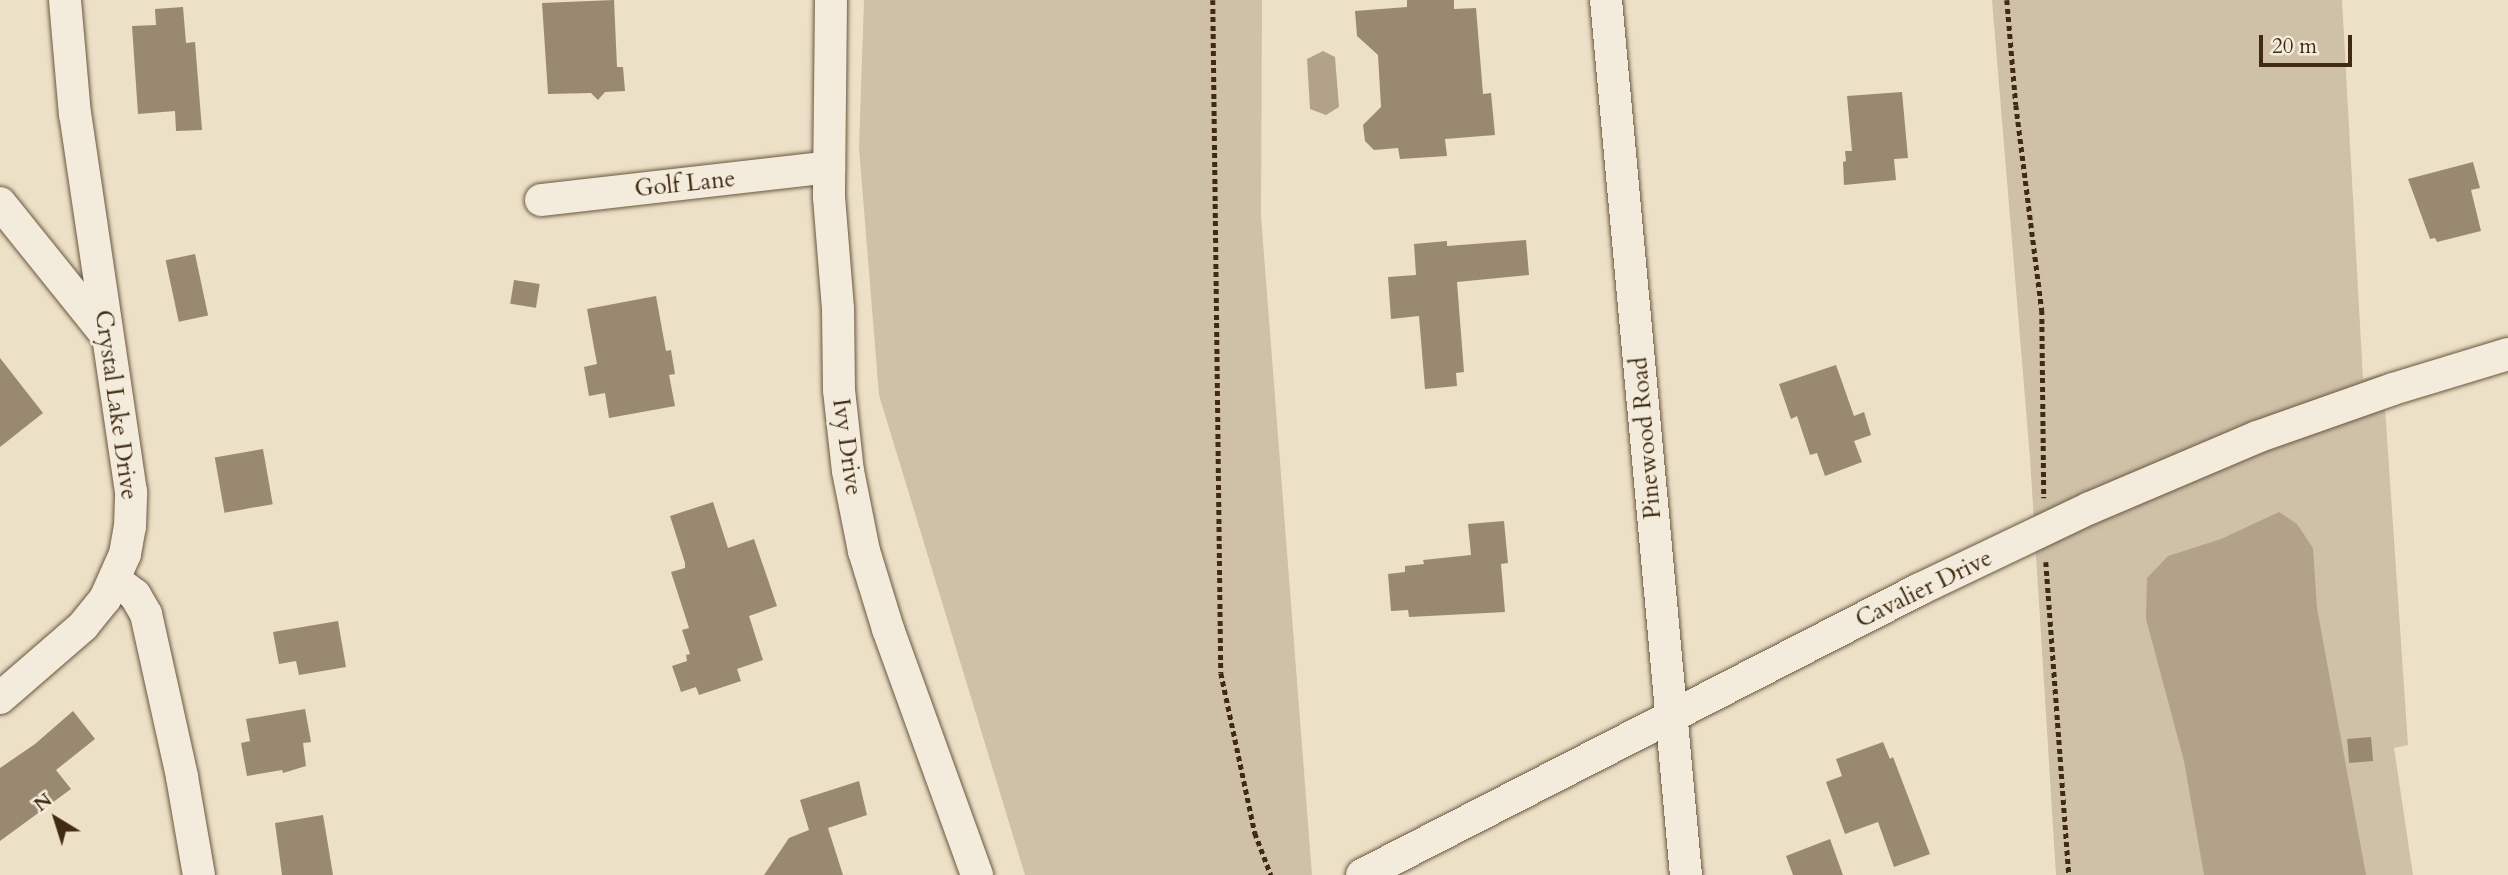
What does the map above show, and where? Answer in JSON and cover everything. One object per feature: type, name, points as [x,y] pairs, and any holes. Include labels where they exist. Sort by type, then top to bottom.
[{"type":"street","name":"Crystal Lake Drive","points":[[0,698],[83,626],[115,580],[131,527],[131,492],[75,115],[65,0]]},
{"type":"street","name":"Ivy Drive","points":[[831,0],[829,167],[838,309],[839,390],[848,471],[864,551],[888,629],[977,875]]},
{"type":"street","name":"Pinewood Road","points":[[1606,0],[1686,875]]},
{"type":"street","name":"Golf Lane","points":[[541,200],[829,167]]},
{"type":"street","points":[[0,203],[108,337]]},
{"type":"street","name":"Cavalier Drive","points":[[1362,875],[1920,589],[2043,531],[2257,437],[2393,389],[2508,354]]},
{"type":"street","points":[[115,580],[135,595],[146,614],[183,778],[199,875]]},
{"type":"path","points":[[1213,0],[1221,673],[1255,834],[1271,875]]},
{"type":"path","points":[[2007,0],[2016,105],[2042,310],[2045,421],[2043,531],[2069,875]]},
{"type":"shaded area","points":[[864,0],[1262,0],[1261,216],[1312,875],[1025,875],[879,395],[859,148]]},
{"type":"shaded area","points":[[1992,0],[2342,0],[2363,379],[2382,374],[2386,422],[2408,745],[2394,748],[2413,875],[2056,875],[2030,458]]},
{"type":"shaded area","points":[[1323,51],[1335,57],[1339,107],[1326,115],[1310,109],[1307,59]]},
{"type":"shaded area","points":[[2279,512],[2297,524],[2313,548],[2317,608],[2366,875],[2204,875],[2184,761],[2146,619],[2147,578],[2168,556],[2221,539]]},
{"type":"building","points":[[614,0],[617,67],[623,67],[625,91],[605,92],[598,100],[591,93],[548,94],[542,3]]},
{"type":"building","points":[[1407,0],[1454,0],[1454,9],[1476,8],[1483,94],[1491,93],[1495,135],[1445,139],[1447,156],[1400,159],[1398,148],[1374,150],[1365,141],[1363,125],[1381,107],[1378,55],[1357,36],[1355,11],[1407,7]]},
{"type":"building","points":[[183,7],[186,43],[195,42],[202,130],[176,131],[175,111],[138,114],[132,26],[156,25],[155,9]]},
{"type":"building","points":[[1902,92],[1908,158],[1894,159],[1896,180],[1844,185],[1845,151],[1852,151],[1847,96]]},
{"type":"building","points":[[2473,162],[2480,188],[2471,190],[2481,231],[2437,242],[2435,238],[2430,239],[2408,179]]},
{"type":"building","points":[[1526,240],[1529,275],[1457,282],[1464,372],[1456,373],[1457,386],[1425,389],[1419,316],[1391,319],[1388,277],[1416,275],[1414,244],[1447,241],[1447,246]]},
{"type":"building","points":[[195,254],[208,316],[179,322],[166,260]]},
{"type":"building","points":[[514,280],[540,284],[536,308],[510,304]]},
{"type":"building","points":[[656,296],[666,351],[671,350],[675,374],[669,375],[675,406],[609,418],[605,393],[589,396],[584,367],[597,364],[587,309]]},
{"type":"building","points":[[0,358],[43,413],[0,447]]},
{"type":"building","points":[[1836,365],[1854,416],[1864,412],[1871,435],[1854,441],[1862,462],[1825,476],[1817,453],[1810,455],[1797,416],[1791,419],[1779,384]]},
{"type":"building","points":[[263,449],[273,504],[224,513],[215,458]]},
{"type":"building","points":[[713,502],[728,548],[754,539],[777,606],[749,616],[763,660],[737,669],[741,681],[699,695],[696,687],[681,692],[672,666],[687,661],[686,655],[690,654],[682,630],[689,628],[671,572],[685,568],[685,563],[670,516]]},
{"type":"building","points":[[1504,521],[1508,563],[1501,564],[1505,612],[1409,617],[1408,610],[1391,611],[1388,574],[1405,572],[1405,566],[1424,564],[1423,560],[1471,555],[1468,524]]},
{"type":"building","points":[[338,621],[346,667],[299,675],[296,661],[279,664],[273,632]]},
{"type":"building","points":[[305,709],[311,742],[303,743],[306,766],[283,773],[282,770],[247,776],[241,743],[250,741],[246,719]]},
{"type":"building","points":[[73,711],[95,739],[56,770],[71,789],[0,841],[0,768],[35,744]]},
{"type":"building","points":[[2371,737],[2373,761],[2349,763],[2347,739]]},
{"type":"building","points":[[1883,742],[1890,759],[1893,757],[1930,854],[1894,867],[1878,822],[1845,834],[1826,782],[1842,776],[1836,759]]},
{"type":"building","points":[[859,781],[867,815],[828,828],[843,875],[764,875],[789,838],[809,830],[800,800]]},
{"type":"building","points":[[323,815],[333,875],[282,875],[275,823]]},
{"type":"building","points":[[1830,839],[1843,875],[1793,875],[1786,856]]}]
